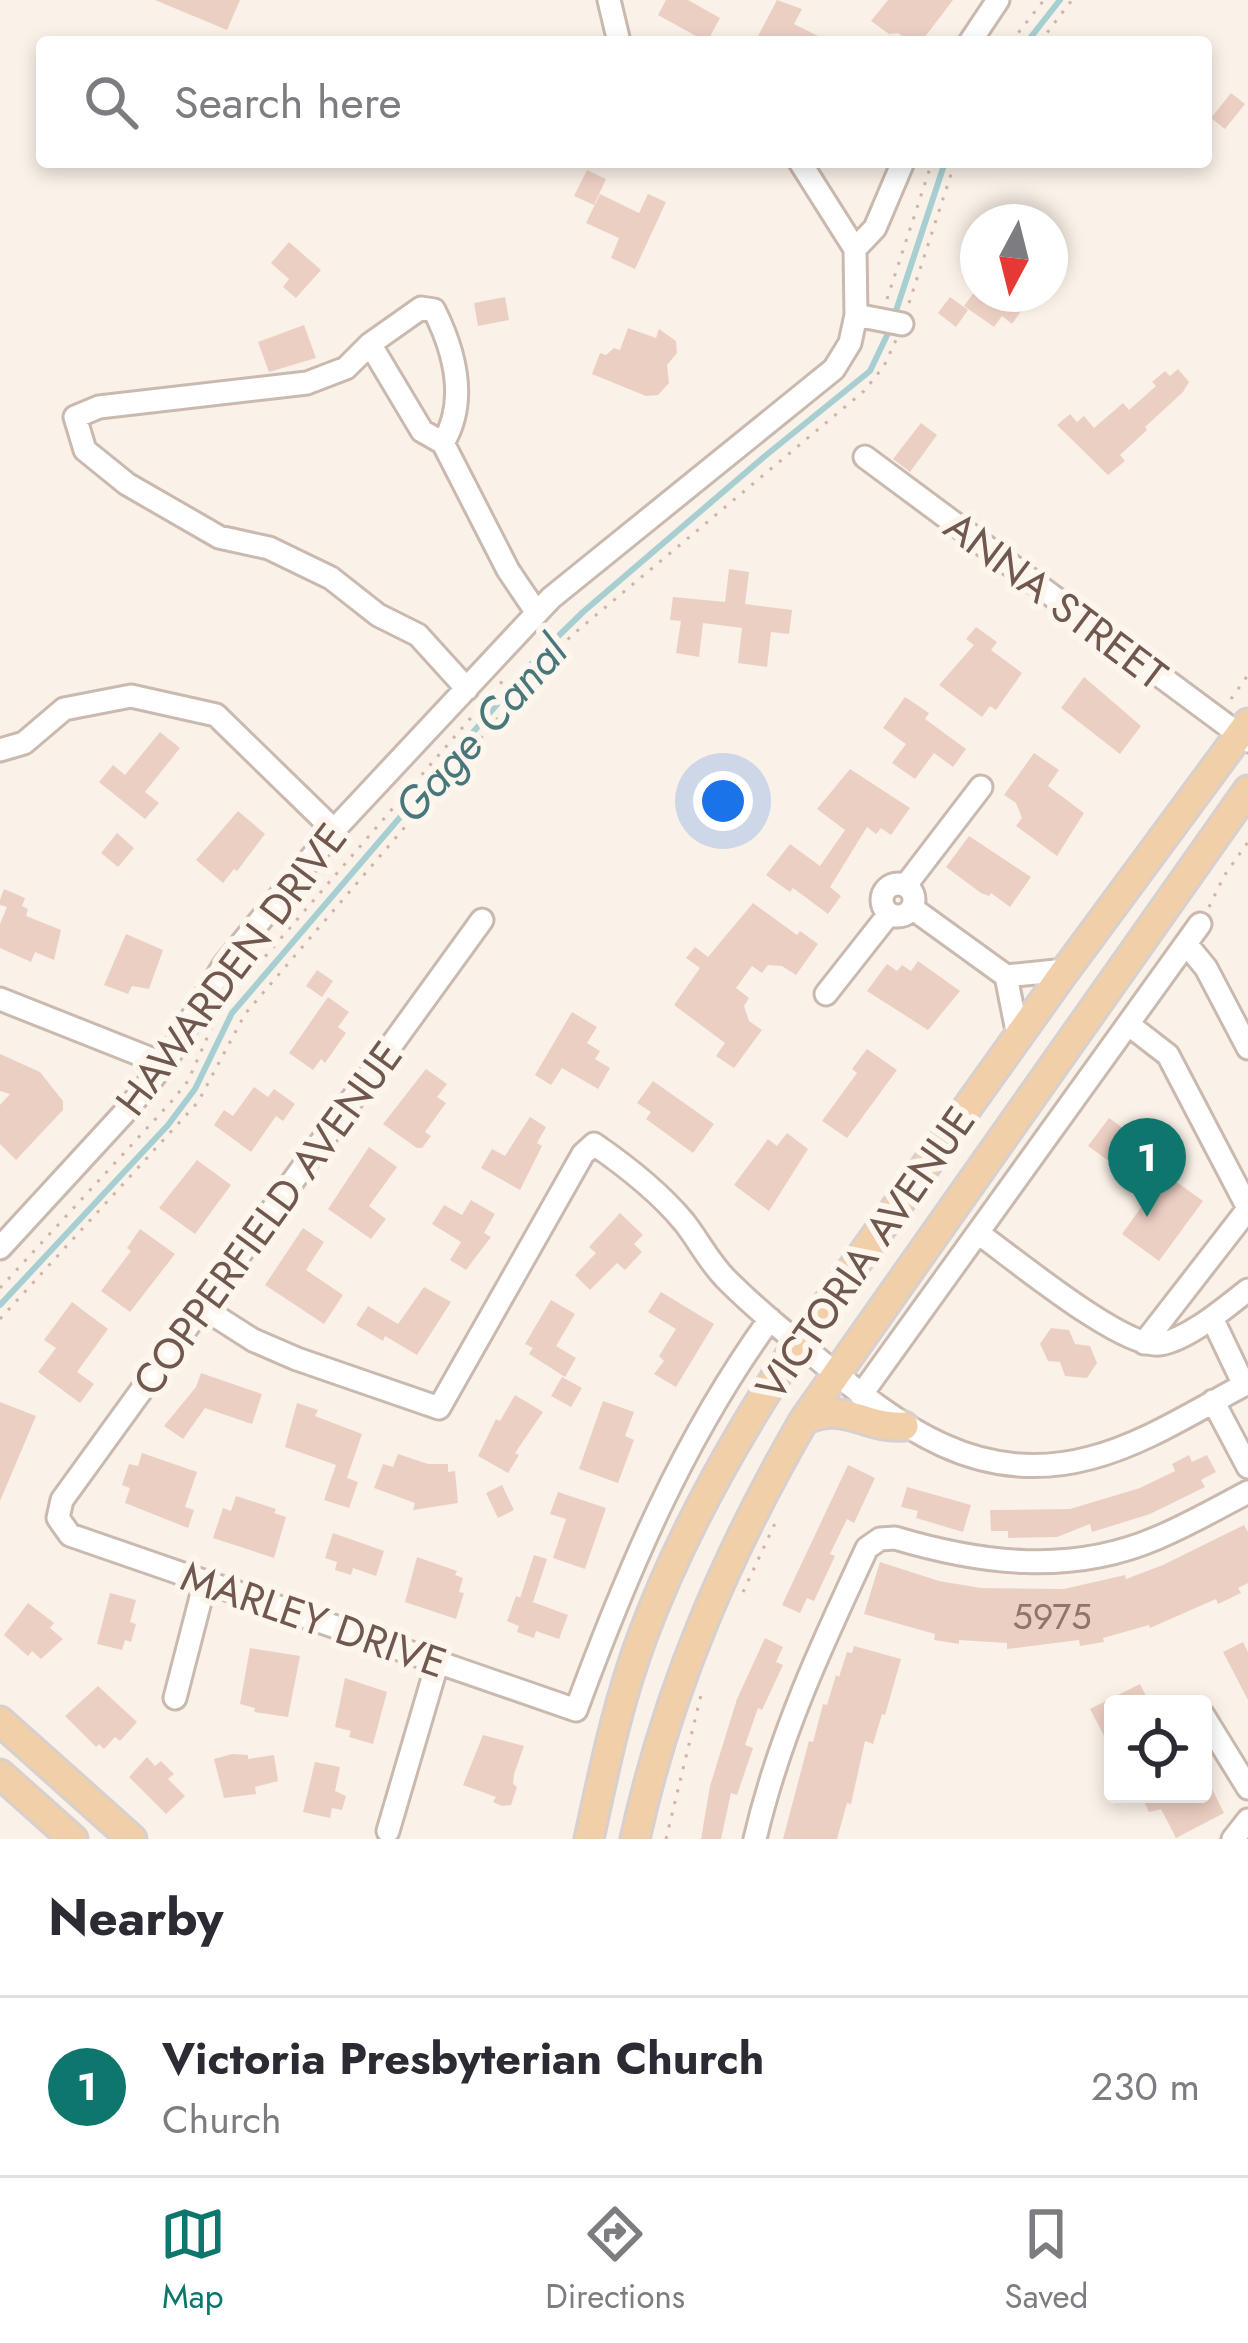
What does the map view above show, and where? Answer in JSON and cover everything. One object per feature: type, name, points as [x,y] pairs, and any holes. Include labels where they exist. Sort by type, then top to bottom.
[{"type":"main road","name":"VICTORIA AVENUE","points":[[589,1839],[608,1750],[656,1604],[719,1473],[799,1343],[1062,975],[1245,733]]},
{"type":"main road","name":"VICTORIA AVENUE","points":[[635,1839],[665,1723],[697,1632],[767,1483],[835,1374],[1248,790]]},
{"type":"main road","points":[[804,1420],[834,1411],[858,1415],[881,1428],[904,1426]]},
{"type":"main road","points":[[0,1720],[132,1839]]},
{"type":"main road","points":[[0,1774],[73,1839]]},
{"type":"street","points":[[609,0],[618,36]]},
{"type":"street","points":[[974,36],[998,0]]},
{"type":"street","points":[[804,168],[855,248],[875,228],[900,168]]},
{"type":"street","name":"HAWARDEN DRIVE","points":[[0,1248],[164,1064],[224,965],[334,830],[466,688],[537,614],[834,369],[850,343],[856,315],[855,248]]},
{"type":"street","points":[[443,443],[456,421],[458,384],[446,335],[434,310],[421,308],[370,344],[346,368],[307,383],[99,406],[74,417],[85,450],[127,484],[220,538],[268,548],[331,578],[378,615],[418,635],[466,688]]},
{"type":"street","points":[[856,315],[890,320]]},
{"type":"street","points":[[370,344],[422,431],[443,443],[508,570],[537,614]]},
{"type":"street","name":"ANNA STREET","points":[[865,458],[1245,733]]},
{"type":"street","points":[[0,750],[24,743],[64,709],[131,696],[216,715],[334,830]]},
{"type":"street","points":[[906,885],[981,787]]},
{"type":"street","points":[[894,883],[906,885],[914,896],[912,908],[902,916],[889,914],[881,903],[883,891],[894,883]]},
{"type":"street","points":[[912,908],[1006,976],[1021,1033]]},
{"type":"street","points":[[826,994],[889,914]]},
{"type":"street","name":"COPPERFIELD AVENUE","points":[[58,1518],[62,1500],[482,920]]},
{"type":"street","points":[[861,1395],[1200,924]]},
{"type":"street","points":[[1188,946],[1206,968],[1248,1048]]},
{"type":"street","points":[[1006,976],[1055,971],[1062,975]]},
{"type":"street","points":[[0,999],[164,1064]]},
{"type":"street","points":[[1128,1024],[1168,1055],[1248,1208],[1144,1343]]},
{"type":"street","points":[[203,1308],[275,1350],[439,1408],[583,1154],[594,1144],[655,1192],[684,1222],[724,1278],[835,1374],[927,1440],[978,1458],[1031,1465],[1090,1458],[1246,1384],[1212,1318]]},
{"type":"street","points":[[978,1233],[1117,1332],[1144,1343],[1162,1344],[1212,1318],[1248,1290]]},
{"type":"street","name":"MARLEY DRIVE","points":[[58,1518],[70,1534],[576,1710],[619,1593],[682,1458],[711,1405],[770,1319]]},
{"type":"street","points":[[1213,1401],[1248,1466]]},
{"type":"street","points":[[755,1839],[770,1775],[797,1698],[867,1548],[880,1539],[896,1538],[996,1562],[1049,1563],[1107,1556],[1157,1539],[1248,1492]]},
{"type":"street","points":[[175,1698],[205,1582]]},
{"type":"street","points":[[388,1831],[438,1661]]},
{"type":"street","points":[[1212,1729],[1248,1788]]},
{"type":"street","points":[[1233,1839],[1248,1820]]},
{"type":"path","points":[[1016,36],[1044,0]]},
{"type":"path","points":[[1045,36],[1072,0]]},
{"type":"path","points":[[0,1319],[198,1102],[245,1014],[534,676],[572,636],[864,391],[891,353],[890,320],[930,168]]},
{"type":"path","points":[[890,320],[953,168]]},
{"type":"path","points":[[1231,699],[1248,675]]},
{"type":"path","points":[[0,1288],[171,1102],[188,1081],[220,1009],[504,679]]},
{"type":"path","points":[[1200,924],[1248,842]]},
{"type":"path","points":[[736,1606],[784,1506]]},
{"type":"path","points":[[666,1839],[705,1683]]},
{"type":"building","points":[[155,0],[240,0],[227,30]]},
{"type":"building","points":[[666,0],[688,0],[720,18],[710,36],[696,36],[658,15]]},
{"type":"building","points":[[777,0],[802,9],[794,24],[818,36],[758,36]]},
{"type":"building","points":[[888,0],[953,0],[926,36],[889,34],[871,21]]},
{"type":"building","points":[[1231,93],[1245,104],[1225,129],[1212,117]]},
{"type":"building","points":[[587,170],[606,179],[594,205],[574,196]]},
{"type":"building","points":[[600,194],[639,213],[648,194],[666,202],[635,269],[611,258],[619,238],[586,223]]},
{"type":"building","points":[[289,242],[321,270],[296,298],[283,287],[289,279],[271,263]]},
{"type":"building","points":[[505,297],[509,320],[478,326],[474,303]]},
{"type":"building","points":[[950,297],[960,304],[960,312],[967,312],[956,327],[938,313]]},
{"type":"building","points":[[973,312],[1020,312],[1012,324],[1002,316],[994,327]]},
{"type":"building","points":[[304,325],[316,358],[269,372],[258,342]]},
{"type":"building","points":[[628,328],[656,338],[659,329],[676,341],[677,353],[667,365],[669,383],[658,395],[646,396],[592,374],[600,353],[620,350]]},
{"type":"building","points":[[1178,369],[1189,382],[1183,392],[1145,427],[1120,455],[1125,461],[1108,475],[1057,425],[1070,414],[1077,422],[1084,416],[1094,428],[1123,403],[1129,410],[1165,371],[1170,376]]},
{"type":"building","points":[[921,423],[937,435],[910,472],[893,459]]},
{"type":"building","points":[[729,569],[749,572],[745,604],[792,610],[789,634],[771,632],[767,667],[738,663],[742,628],[703,623],[699,657],[676,653],[681,621],[670,620],[673,597],[725,602]]},
{"type":"building","points":[[976,627],[997,642],[991,650],[1022,673],[996,710],[990,706],[982,717],[939,685],[974,645],[966,639]]},
{"type":"building","points":[[1084,677],[1141,726],[1120,754],[1061,708]]},
{"type":"building","points":[[905,697],[929,713],[925,719],[966,749],[953,767],[934,753],[915,779],[892,763],[906,744],[883,728]]},
{"type":"building","points":[[160,732],[180,748],[145,792],[159,803],[145,819],[99,782],[113,765],[125,775]]},
{"type":"building","points":[[1034,753],[1059,770],[1048,786],[1084,813],[1057,856],[1016,826],[1022,818],[1016,803],[1004,795]]},
{"type":"building","points":[[850,769],[910,808],[891,835],[881,828],[876,834],[867,827],[830,887],[841,896],[828,914],[766,875],[790,844],[820,866],[845,830],[817,809]]},
{"type":"building","points":[[238,811],[265,834],[223,883],[196,860]]},
{"type":"building","points":[[117,833],[134,848],[118,867],[101,853]]},
{"type":"building","points":[[969,836],[1031,877],[1010,907],[946,867]]},
{"type":"building","points":[[4,889],[25,898],[26,916],[61,930],[54,960],[35,952],[31,962],[0,948],[0,924],[7,907],[0,905]]},
{"type":"building","points":[[753,903],[818,944],[796,975],[782,966],[768,965],[762,973],[752,966],[736,988],[749,998],[744,1006],[749,1021],[762,1030],[734,1068],[716,1056],[725,1043],[674,1005],[700,968],[686,958],[695,947],[708,957]]},
{"type":"building","points":[[126,934],[163,950],[149,989],[132,986],[128,994],[104,985]]},
{"type":"building","points":[[918,961],[960,991],[928,1030],[867,991],[887,964],[897,971],[902,965],[911,971]]},
{"type":"building","points":[[317,970],[333,981],[322,997],[306,986]]},
{"type":"building","points":[[328,997],[349,1012],[338,1027],[346,1033],[325,1063],[321,1059],[313,1070],[289,1053]]},
{"type":"building","points":[[572,1012],[597,1027],[587,1043],[600,1051],[595,1059],[610,1068],[598,1089],[562,1068],[551,1085],[535,1075]]},
{"type":"building","points":[[867,1049],[897,1070],[847,1138],[822,1121],[857,1073],[852,1069]]},
{"type":"building","points":[[0,1054],[40,1072],[63,1101],[63,1110],[16,1160],[0,1144],[0,1105],[10,1094],[0,1091]]},
{"type":"building","points":[[426,1069],[447,1084],[437,1097],[446,1103],[425,1132],[431,1136],[417,1148],[383,1124]]},
{"type":"building","points":[[653,1081],[714,1124],[693,1153],[646,1119],[651,1112],[637,1103]]},
{"type":"building","points":[[254,1087],[268,1097],[274,1089],[295,1104],[283,1121],[276,1116],[251,1152],[214,1125],[224,1110],[233,1116]]},
{"type":"building","points":[[530,1117],[546,1127],[520,1190],[481,1168],[492,1149],[505,1156]]},
{"type":"building","points":[[1109,1118],[1178,1168],[1171,1178],[1203,1201],[1159,1261],[1122,1234],[1152,1192],[1088,1146]]},
{"type":"building","points":[[787,1133],[808,1149],[769,1211],[734,1185],[768,1139],[777,1146]]},
{"type":"building","points":[[369,1147],[397,1167],[369,1206],[386,1219],[371,1239],[328,1209]]},
{"type":"building","points":[[197,1160],[231,1185],[195,1234],[159,1208]]},
{"type":"building","points":[[471,1200],[495,1214],[484,1233],[491,1237],[466,1270],[450,1260],[461,1242],[432,1224],[444,1205],[462,1215]]},
{"type":"building","points":[[620,1213],[643,1235],[634,1244],[642,1252],[625,1270],[617,1263],[590,1290],[575,1275],[596,1253],[589,1247]]},
{"type":"building","points":[[303,1228],[324,1242],[306,1270],[343,1295],[324,1324],[265,1285]]},
{"type":"building","points":[[140,1229],[175,1254],[130,1312],[101,1291],[131,1251],[127,1248]]},
{"type":"building","points":[[424,1287],[451,1302],[417,1355],[356,1325],[368,1306],[398,1324]]},
{"type":"building","points":[[661,1292],[714,1324],[676,1387],[654,1374],[676,1329],[648,1312]]},
{"type":"building","points":[[551,1300],[575,1314],[556,1346],[576,1358],[565,1377],[529,1354],[533,1348],[525,1344]]},
{"type":"building","points":[[72,1302],[108,1329],[77,1372],[94,1384],[80,1403],[38,1372],[56,1348],[44,1340]]},
{"type":"building","points":[[1051,1328],[1069,1330],[1075,1344],[1090,1346],[1097,1363],[1087,1378],[1065,1376],[1060,1362],[1048,1361],[1040,1344]]},
{"type":"building","points":[[201,1373],[262,1394],[252,1424],[205,1408],[183,1439],[164,1426],[196,1387]]},
{"type":"building","points":[[562,1377],[582,1388],[571,1407],[551,1396]]},
{"type":"building","points":[[515,1395],[543,1412],[515,1453],[519,1455],[508,1473],[478,1456],[496,1419],[500,1421]]},
{"type":"building","points":[[603,1401],[634,1412],[625,1436],[634,1440],[618,1483],[579,1469]]},
{"type":"building","points":[[0,1402],[36,1416],[0,1501]]},
{"type":"building","points":[[297,1403],[318,1410],[315,1416],[362,1434],[347,1478],[358,1482],[349,1508],[324,1500],[336,1465],[285,1447]]},
{"type":"building","points":[[142,1453],[197,1472],[185,1507],[194,1510],[188,1528],[125,1503],[130,1488],[122,1485],[129,1464],[138,1466]]},
{"type":"building","points":[[398,1454],[428,1464],[448,1464],[448,1472],[455,1471],[458,1503],[413,1510],[415,1503],[374,1488],[383,1464],[393,1467]]},
{"type":"building","points":[[1189,1455],[1192,1462],[1207,1455],[1216,1472],[1201,1480],[1205,1487],[1150,1514],[1092,1532],[1090,1524],[1057,1537],[1008,1538],[1008,1531],[991,1531],[990,1510],[1070,1509],[1140,1488],[1175,1471],[1172,1464]]},
{"type":"building","points":[[848,1465],[875,1478],[854,1523],[847,1519],[814,1601],[807,1598],[800,1613],[782,1605]]},
{"type":"building","points":[[502,1485],[514,1510],[498,1518],[486,1493]]},
{"type":"building","points":[[907,1487],[971,1505],[963,1532],[916,1518],[918,1511],[901,1507]]},
{"type":"building","points":[[558,1492],[606,1508],[585,1569],[553,1558],[566,1519],[550,1514]]},
{"type":"building","points":[[236,1496],[286,1517],[274,1558],[213,1538],[223,1508],[231,1511]]},
{"type":"building","points":[[1244,1525],[1248,1583],[1238,1588],[1241,1593],[1150,1628],[1103,1638],[1104,1642],[1080,1646],[1079,1640],[1007,1649],[1007,1643],[959,1640],[959,1644],[934,1640],[935,1634],[864,1614],[880,1562],[939,1581],[981,1588],[1064,1589],[1125,1575],[1126,1579]]},
{"type":"building","points":[[333,1533],[384,1551],[376,1576],[353,1568],[351,1575],[335,1570],[337,1562],[325,1558]]},
{"type":"building","points":[[534,1555],[547,1559],[533,1602],[520,1598]]},
{"type":"building","points":[[417,1557],[457,1571],[455,1575],[463,1578],[456,1619],[405,1602]]},
{"type":"building","points":[[110,1593],[136,1600],[131,1642],[125,1640],[122,1650],[97,1644]]},
{"type":"building","points":[[516,1596],[568,1615],[559,1639],[536,1631],[534,1638],[517,1632],[519,1626],[507,1621]]},
{"type":"building","points":[[28,1603],[54,1623],[50,1628],[63,1639],[41,1659],[32,1651],[28,1656],[4,1635]]},
{"type":"building","points":[[765,1638],[783,1647],[776,1662],[783,1665],[762,1710],[758,1708],[745,1745],[753,1748],[737,1795],[731,1793],[721,1839],[701,1839],[710,1786],[737,1699]]},
{"type":"building","points":[[1243,1642],[1248,1652],[1248,1700],[1223,1652]]},
{"type":"building","points":[[854,1646],[901,1659],[885,1715],[873,1744],[865,1741],[851,1804],[847,1803],[837,1839],[783,1839],[809,1741],[813,1742],[823,1704],[827,1705],[836,1675],[839,1677],[847,1652],[852,1653]]},
{"type":"building","points":[[250,1648],[300,1656],[288,1717],[254,1712],[255,1708],[240,1704]]},
{"type":"building","points":[[345,1678],[387,1692],[373,1744],[335,1727]]},
{"type":"building","points":[[1140,1684],[1146,1695],[1118,1695]]},
{"type":"building","points":[[98,1686],[137,1722],[120,1741],[115,1737],[104,1749],[99,1744],[96,1747],[65,1716]]},
{"type":"building","points":[[1104,1702],[1104,1736],[1090,1709]]},
{"type":"building","points":[[483,1735],[524,1746],[514,1774],[517,1787],[511,1805],[502,1806],[493,1802],[496,1797],[463,1785]]},
{"type":"building","points":[[248,1755],[248,1759],[274,1755],[278,1781],[255,1787],[256,1794],[224,1798],[214,1759]]},
{"type":"building","points":[[147,1757],[155,1766],[161,1761],[174,1774],[168,1779],[185,1796],[166,1814],[129,1777]]},
{"type":"building","points":[[315,1762],[340,1767],[335,1791],[346,1796],[342,1810],[332,1808],[330,1818],[303,1812]]},
{"type":"building","points":[[1212,1789],[1224,1813],[1176,1838],[1161,1809],[1149,1812],[1144,1803],[1212,1803]]},
{"type":"waterway","name":"Gage Canal","points":[[1032,36],[1060,0]]},
{"type":"waterway","name":"Gage Canal","points":[[0,1305],[168,1125],[195,1089],[232,1013],[542,652],[765,456],[870,371],[890,329],[943,168]]},
{"type":"place","name":"Victoria Presbyterian Church","points":[[1147,1217]]}]
